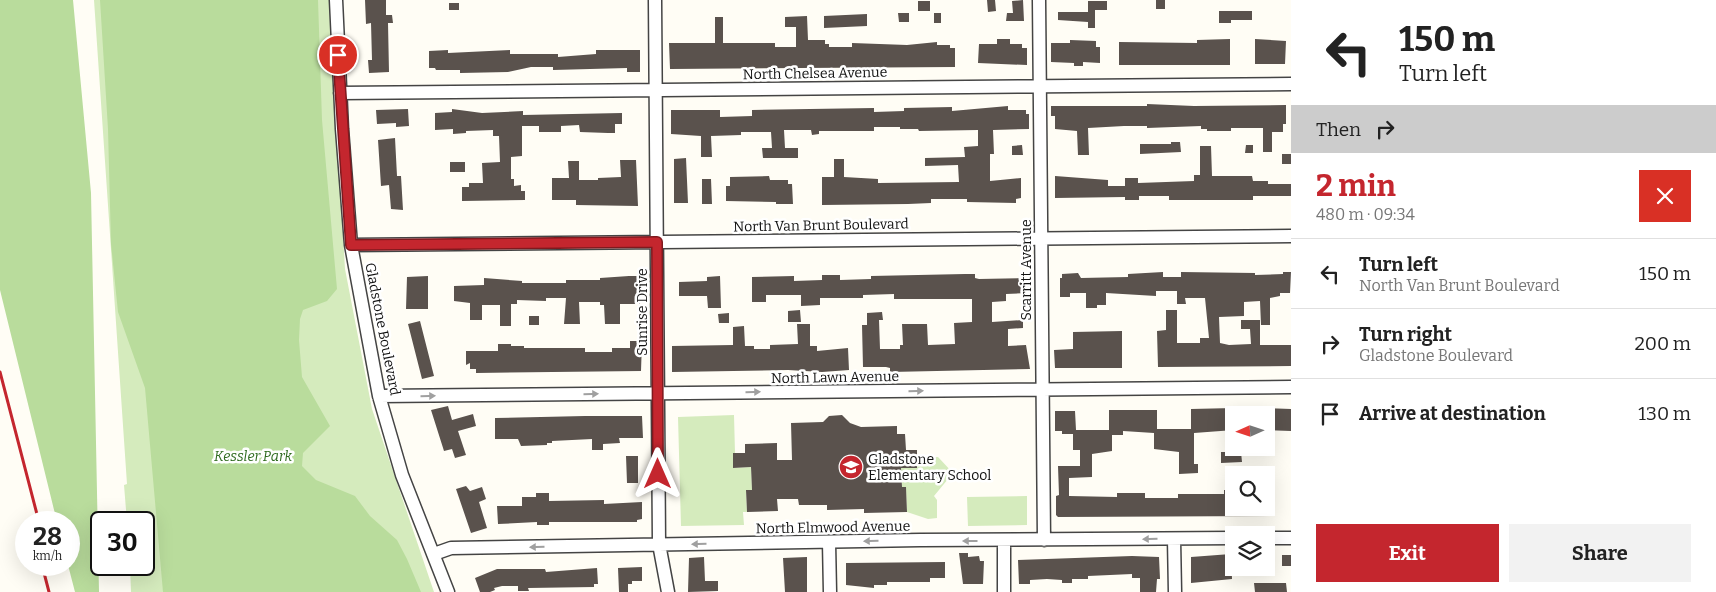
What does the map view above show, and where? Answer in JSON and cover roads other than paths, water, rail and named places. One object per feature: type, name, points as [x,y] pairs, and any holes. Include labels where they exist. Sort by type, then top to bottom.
[{"type":"street","name":"Gladstone Boulevard","points":[[336,0],[340,93],[351,245],[380,396],[402,475],[448,592]]},
{"type":"street","name":"Sunrise Drive","points":[[655,0],[659,544],[668,592]]},
{"type":"street","name":"Scarritt Avenue","points":[[1039,0],[1044,540]]},
{"type":"street","name":"North Chelsea Avenue","points":[[340,93],[1291,84]]},
{"type":"street","name":"North Van Brunt Boulevard","points":[[351,245],[1291,236]]},
{"type":"street","name":"North Lawn Avenue","points":[[380,396],[1291,387]]},
{"type":"street","name":"North Elmwood Avenue","points":[[434,554],[451,548],[1225,538]]},
{"type":"street","points":[[1275,538],[1291,538]]},
{"type":"street","points":[[1174,539],[1175,592]]},
{"type":"street","points":[[1004,541],[1004,592]]},
{"type":"street","points":[[829,542],[830,592]]},
{"type":"railway","points":[[0,372],[36,511]]},
{"type":"railway","points":[[45,576],[49,592]]},
{"type":"place","name":"Gladstone Elementary School","points":[[851,467]]},
{"type":"park label","name":"Kessler Park","points":[[253,456]]}]
